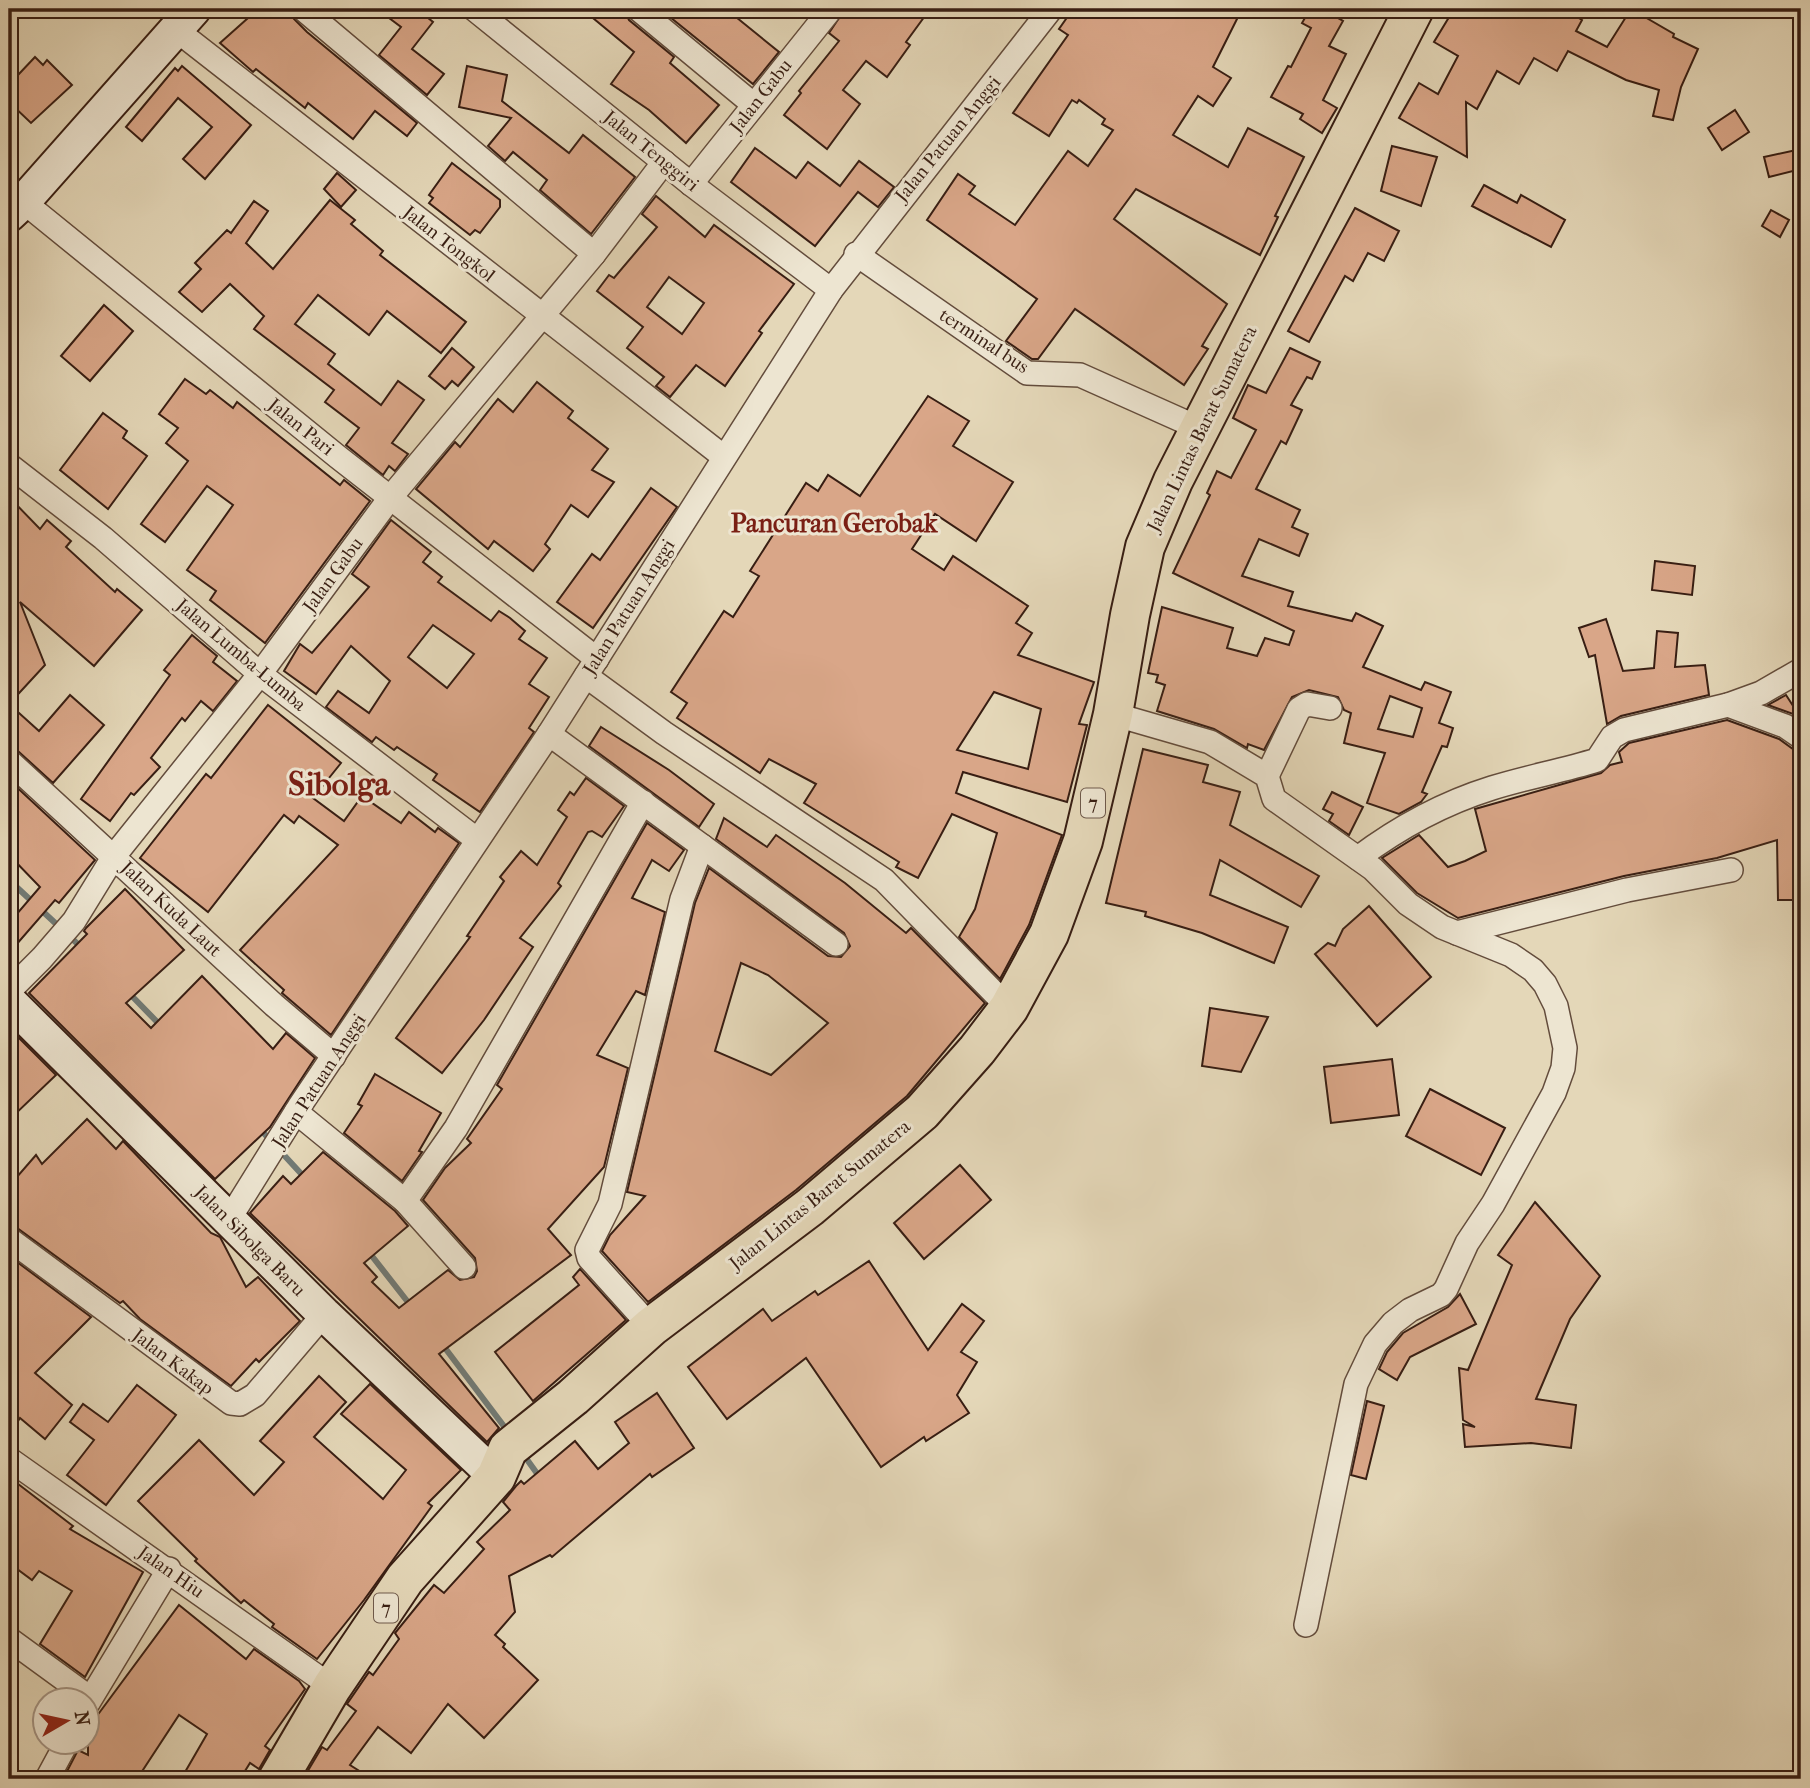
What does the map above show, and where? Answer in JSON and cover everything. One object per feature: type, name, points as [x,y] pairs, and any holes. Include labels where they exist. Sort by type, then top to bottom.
[{"type":"highway","name":"Jalan Lintas Barat Sumatera","points":[[278,1779],[332,1687],[405,1579],[511,1452],[651,1327],[810,1207],[922,1112],[977,1050],[1009,1008],[1049,934],[1083,841],[1113,714],[1129,615],[1145,547],[1173,481],[1414,9]]},
{"type":"street","points":[[303,9],[594,254]]},
{"type":"street","name":"Jalan Tenggiri","points":[[474,9],[691,184],[831,290]]},
{"type":"street","points":[[638,9],[754,105]]},
{"type":"street","name":"Jalan Gabu","points":[[691,184],[831,9]]},
{"type":"street","name":"Jalan Patuan Anggi","points":[[228,1221],[296,1112],[476,839],[549,734],[831,290],[856,254],[1051,9]]},
{"type":"street","points":[[14,202],[184,19]]},
{"type":"street","name":"Jalan Tongkol","points":[[184,19],[540,315],[724,457]]},
{"type":"street","name":"Jalan Gabu","points":[[9,991],[43,958],[74,921],[114,856],[260,674],[390,498],[540,315],[594,254],[664,162]]},
{"type":"street","name":"Jalan Pari","points":[[14,202],[390,498],[664,733],[884,880],[1009,1008]]},
{"type":"street","name":"terminal bus","points":[[856,254],[1027,373],[1080,375],[1201,429]]},
{"type":"street","name":"Jalan Lumba-Lumba","points":[[9,465],[103,538],[260,674],[476,839]]},
{"type":"street","points":[[1358,858],[1392,832],[1491,788],[1597,760],[1612,737],[1624,730],[1728,705],[1761,693],[1801,670]]},
{"type":"street","points":[[1267,776],[1299,709],[1307,705],[1330,708]]},
{"type":"street","points":[[1728,705],[1785,726],[1801,737]]},
{"type":"street","points":[[1113,714],[1210,742],[1267,776],[1274,799],[1358,858],[1408,904],[1442,927],[1511,956],[1533,970],[1545,984],[1556,1006],[1564,1048],[1563,1068],[1554,1093],[1493,1204],[1467,1243],[1446,1289],[1441,1295],[1410,1310],[1393,1324],[1375,1344],[1356,1384],[1306,1625]]},
{"type":"street","points":[[549,734],[836,944]]},
{"type":"street","name":"Jalan Kuda Laut","points":[[9,761],[274,1005],[334,1056]]},
{"type":"street","points":[[405,1201],[456,1128],[643,802]]},
{"type":"street","points":[[651,1327],[589,1258],[587,1250],[610,1204],[682,899],[702,845]]},
{"type":"street","points":[[1457,933],[1627,890],[1731,870]]},
{"type":"street","name":"Jalan Sibolga Baru","points":[[9,1000],[324,1314],[511,1452]]},
{"type":"street","points":[[296,1112],[405,1201],[464,1267]]},
{"type":"street","name":"Jalan Kakap","points":[[9,1239],[231,1403],[240,1404],[254,1395],[324,1314]]},
{"type":"street","name":"Jalan Hiu","points":[[9,1459],[169,1569],[332,1687]]},
{"type":"street","points":[[98,1686],[169,1569]]},
{"type":"street","points":[[9,1639],[71,1686]]},
{"type":"street","points":[[47,1779],[59,1756]]},
{"type":"building","points":[[258,9],[289,9],[294,19],[307,32],[417,123],[407,136],[375,111],[353,139],[308,103],[305,108],[256,69],[253,72],[220,43]]},
{"type":"building","points":[[377,9],[417,9],[433,22],[412,49],[444,74],[427,95],[379,55],[401,27]]},
{"type":"building","points":[[582,9],[624,9],[629,20],[674,57],[670,63],[719,105],[686,143],[649,110],[611,84],[634,52]]},
{"type":"building","points":[[660,9],[726,9],[779,52],[753,84]]},
{"type":"building","points":[[845,9],[930,9],[906,42],[910,45],[887,77],[866,61],[843,90],[860,104],[827,149],[784,115],[801,93],[799,91],[839,41],[829,33]]},
{"type":"building","points":[[1073,9],[1242,9],[1213,67],[1231,78],[1213,106],[1198,96],[1173,135],[1228,167],[1248,128],[1304,157],[1275,216],[1278,217],[1260,255],[1136,189],[1114,219],[1227,304],[1202,346],[1208,349],[1184,385],[1075,309],[1038,359],[1032,359],[1006,341],[1037,299],[927,220],[958,174],[975,186],[969,194],[1015,225],[1068,151],[1088,166],[1113,130],[1102,124],[1105,119],[1079,100],[1077,103],[1072,100],[1049,136],[1013,113],[1068,35],[1059,29]]},
{"type":"building","points":[[1310,9],[1322,9],[1343,21],[1329,46],[1346,54],[1323,100],[1337,108],[1322,133],[1300,119],[1303,114],[1271,97],[1288,66],[1291,67],[1311,28],[1302,23]]},
{"type":"building","points":[[1454,9],[1564,9],[1582,20],[1576,31],[1607,47],[1631,9],[1674,34],[1673,37],[1698,49],[1681,87],[1673,120],[1653,116],[1659,90],[1626,80],[1568,51],[1557,71],[1534,58],[1519,84],[1497,71],[1477,109],[1466,102],[1467,157],[1399,118],[1419,83],[1438,94],[1458,56],[1434,42]]},
{"type":"building","points":[[35,57],[43,65],[47,60],[72,85],[31,123],[9,102],[9,66],[18,75]]},
{"type":"building","points":[[182,66],[251,125],[205,179],[183,159],[212,127],[178,98],[142,141],[126,127],[175,68],[178,71]]},
{"type":"building","points":[[467,66],[507,75],[502,101],[569,153],[583,135],[635,177],[591,234],[540,190],[547,180],[513,152],[505,161],[488,146],[511,118],[459,107]]},
{"type":"building","points":[[1735,110],[1749,132],[1722,150],[1708,128]]},
{"type":"building","points":[[1392,146],[1437,157],[1421,206],[1381,191]]},
{"type":"building","points":[[755,148],[796,178],[808,162],[840,186],[859,161],[894,187],[878,207],[858,192],[815,246],[731,182]]},
{"type":"building","points":[[1801,149],[1801,169],[1769,177],[1764,157]]},
{"type":"building","points":[[452,163],[500,200],[500,207],[480,233],[475,230],[470,235],[429,203],[433,198],[429,195]]},
{"type":"building","points":[[337,173],[356,190],[341,207],[324,189]]},
{"type":"building","points":[[1484,185],[1517,203],[1521,195],[1565,220],[1551,247],[1472,206]]},
{"type":"building","points":[[656,196],[705,237],[714,225],[794,284],[759,331],[762,333],[725,386],[696,365],[670,397],[656,386],[664,377],[627,348],[643,327],[597,291],[609,275],[614,278],[657,227],[642,214]],"holes":[[[669,277],[704,303],[682,334],[647,307]]]},
{"type":"building","points":[[330,200],[355,220],[351,224],[383,251],[380,255],[466,322],[441,353],[387,311],[369,335],[318,295],[295,324],[335,354],[328,364],[381,405],[398,381],[424,400],[392,443],[408,454],[395,471],[389,466],[383,475],[346,445],[359,428],[325,402],[334,390],[254,329],[264,316],[230,284],[202,312],[179,292],[201,269],[195,263],[227,230],[231,233],[254,201],[268,211],[246,243],[273,269]]},
{"type":"building","points":[[1355,208],[1399,231],[1384,261],[1368,253],[1353,281],[1345,276],[1309,342],[1288,331]]},
{"type":"building","points":[[1771,210],[1789,220],[1780,237],[1762,226]]},
{"type":"building","points":[[104,305],[133,331],[90,381],[61,356]]},
{"type":"building","points":[[452,348],[474,367],[458,386],[452,381],[445,389],[429,376]]},
{"type":"building","points":[[1290,348],[1320,362],[1312,379],[1307,377],[1291,405],[1302,410],[1286,444],[1281,441],[1256,489],[1300,510],[1292,527],[1308,534],[1299,556],[1259,539],[1242,576],[1293,592],[1288,606],[1352,621],[1356,613],[1383,626],[1363,667],[1421,690],[1425,682],[1451,692],[1439,723],[1453,728],[1447,747],[1442,746],[1422,792],[1427,794],[1421,802],[1399,814],[1367,803],[1385,753],[1344,743],[1351,713],[1344,710],[1338,697],[1309,690],[1292,697],[1264,750],[1248,744],[1247,748],[1214,729],[1157,711],[1165,685],[1156,682],[1158,675],[1148,673],[1162,607],[1233,628],[1227,648],[1257,656],[1265,638],[1289,645],[1294,631],[1173,573],[1210,495],[1207,493],[1217,471],[1231,478],[1256,430],[1233,418],[1248,385],[1266,393]],"holes":[[[1390,696],[1422,708],[1413,737],[1378,729]]]},
{"type":"building","points":[[185,379],[206,394],[210,390],[233,408],[237,402],[340,485],[344,480],[370,501],[265,643],[210,600],[216,591],[187,570],[233,505],[207,486],[165,542],[141,524],[188,461],[166,443],[178,428],[159,414]]},
{"type":"building","points":[[537,382],[573,411],[568,418],[608,449],[592,470],[614,482],[588,517],[571,505],[545,544],[550,549],[533,571],[494,541],[488,549],[416,489],[455,442],[460,447],[498,399],[513,412]]},
{"type":"building","points":[[928,396],[969,421],[953,446],[1013,482],[976,541],[935,514],[912,549],[944,570],[953,556],[1028,606],[1016,623],[1032,633],[1018,655],[1094,682],[1079,724],[1087,725],[1067,802],[963,772],[956,793],[1062,835],[1029,925],[1000,979],[959,937],[975,909],[997,833],[952,814],[918,878],[896,867],[899,862],[804,803],[816,784],[769,759],[760,773],[677,718],[687,703],[671,692],[724,611],[733,617],[759,576],[750,571],[806,483],[818,491],[828,475],[860,496]],"holes":[[[994,692],[1041,709],[1028,769],[957,750]]]},
{"type":"building","points":[[103,413],[127,431],[123,438],[147,456],[108,509],[60,470]]},
{"type":"building","points":[[651,488],[677,507],[593,628],[557,602],[592,554],[600,560]]},
{"type":"building","points":[[9,497],[40,529],[47,520],[71,541],[66,547],[115,592],[117,589],[142,610],[94,666],[20,602],[45,665],[9,704]]},
{"type":"building","points":[[391,520],[431,552],[423,562],[442,577],[438,582],[491,621],[499,611],[510,618],[525,631],[519,639],[547,658],[529,684],[549,697],[529,728],[534,732],[480,812],[433,780],[437,774],[397,747],[394,750],[376,737],[372,742],[326,707],[338,691],[369,713],[390,681],[351,646],[316,694],[284,671],[300,644],[312,653],[369,587],[352,574]],"holes":[[[433,625],[474,654],[447,688],[408,657]]]},
{"type":"building","points":[[1655,561],[1695,566],[1692,595],[1652,590]]},
{"type":"building","points":[[1606,619],[1623,671],[1654,668],[1657,631],[1678,633],[1675,667],[1705,665],[1709,695],[1621,716],[1607,724],[1595,655],[1589,657],[1579,628]]},
{"type":"building","points":[[192,635],[217,656],[213,662],[237,681],[213,711],[201,701],[185,721],[182,718],[151,758],[160,767],[134,795],[131,793],[110,821],[81,799],[170,675],[164,670]]},
{"type":"building","points":[[70,695],[104,725],[53,783],[18,751],[9,747],[9,704],[39,731]]},
{"type":"building","points":[[1786,695],[1797,712],[1793,714],[1768,705]]},
{"type":"building","points":[[268,705],[341,763],[313,798],[344,821],[362,796],[401,823],[409,812],[435,832],[438,828],[459,843],[331,1035],[282,993],[284,990],[240,950],[338,845],[299,816],[294,823],[284,815],[208,912],[140,858],[206,774],[211,778]]},
{"type":"building","points":[[1727,720],[1779,739],[1801,755],[1801,900],[1778,900],[1777,840],[1717,858],[1624,876],[1458,918],[1417,893],[1382,858],[1419,835],[1448,867],[1465,861],[1486,851],[1475,809],[1601,773],[1610,765],[1622,762],[1619,752],[1629,743]]},
{"type":"building","points":[[601,727],[669,770],[714,804],[699,827],[589,746]]},
{"type":"building","points":[[1143,749],[1208,765],[1203,782],[1240,792],[1230,825],[1319,876],[1301,907],[1220,860],[1210,895],[1288,927],[1274,963],[1202,933],[1145,916],[1146,912],[1106,903]]},
{"type":"building","points":[[586,778],[624,806],[602,837],[592,831],[588,832],[558,883],[561,886],[520,938],[533,947],[484,1020],[442,1073],[396,1038],[470,937],[467,936],[504,881],[500,877],[521,851],[537,865],[567,817],[558,810],[570,792],[574,795]]},
{"type":"building","points":[[9,780],[95,860],[59,903],[55,900],[9,953],[9,923],[40,887],[9,855]]},
{"type":"building","points":[[1332,792],[1363,807],[1349,835],[1329,821],[1333,814],[1323,809]]},
{"type":"building","points":[[724,818],[767,847],[776,835],[845,883],[906,933],[911,928],[985,1003],[907,1096],[796,1190],[648,1302],[602,1251],[610,1235],[645,1196],[627,1192],[695,903],[709,868],[828,956],[841,957],[850,946],[844,933],[716,839]],"holes":[[[741,963],[768,975],[828,1023],[771,1075],[715,1051]]]},
{"type":"building","points":[[647,823],[684,850],[669,871],[652,860],[632,898],[665,912],[645,995],[636,991],[597,1055],[628,1068],[604,1167],[548,1229],[571,1255],[439,1354],[499,1428],[487,1442],[250,1213],[283,1176],[291,1184],[323,1152],[395,1211],[408,1226],[364,1263],[377,1277],[372,1282],[399,1308],[448,1270],[460,1280],[474,1277],[477,1271],[475,1258],[423,1200],[445,1168],[471,1143],[467,1139],[502,1089],[497,1085]]},
{"type":"building","points":[[125,889],[184,950],[126,1003],[151,1028],[202,976],[273,1049],[286,1033],[315,1058],[270,1127],[215,1179],[29,993],[87,934],[84,931],[86,928]]},
{"type":"building","points":[[1369,906],[1431,977],[1377,1026],[1315,954],[1328,943],[1335,946],[1343,929]]},
{"type":"building","points":[[1210,1008],[1268,1017],[1241,1072],[1202,1066]]},
{"type":"building","points":[[10,1029],[56,1075],[9,1120],[9,1031]]},
{"type":"building","points":[[1392,1059],[1399,1115],[1331,1123],[1324,1067]]},
{"type":"building","points":[[375,1074],[441,1113],[419,1151],[422,1152],[402,1181],[344,1133],[362,1106],[358,1104]]},
{"type":"building","points":[[1430,1089],[1505,1128],[1481,1175],[1406,1136]]},
{"type":"building","points":[[87,1119],[116,1149],[123,1141],[211,1233],[220,1237],[246,1287],[258,1277],[300,1321],[259,1362],[256,1359],[231,1386],[140,1319],[123,1301],[120,1303],[17,1228],[9,1225],[9,1186],[36,1155],[42,1164]]},
{"type":"building","points":[[960,1165],[991,1200],[924,1259],[894,1223]]},
{"type":"building","points":[[1535,1202],[1600,1276],[1570,1319],[1536,1399],[1576,1405],[1571,1448],[1531,1443],[1465,1447],[1463,1424],[1475,1427],[1463,1420],[1459,1368],[1468,1370],[1512,1265],[1498,1255]]},
{"type":"building","points":[[9,1256],[91,1317],[35,1373],[72,1405],[45,1439],[20,1418],[9,1435]]},
{"type":"building","points":[[869,1261],[928,1350],[962,1304],[984,1321],[961,1352],[977,1362],[957,1395],[969,1413],[926,1441],[924,1437],[881,1467],[806,1358],[727,1419],[688,1367],[763,1309],[772,1321],[815,1291],[818,1295]]},
{"type":"building","points":[[580,1269],[626,1320],[533,1401],[495,1352],[579,1285],[573,1277]]},
{"type":"building","points":[[1460,1294],[1476,1324],[1410,1357],[1397,1380],[1379,1369],[1387,1352],[1403,1333],[1448,1307]]},
{"type":"building","points":[[319,1376],[346,1402],[314,1437],[383,1499],[406,1470],[341,1414],[370,1384],[461,1470],[428,1503],[432,1506],[364,1600],[317,1659],[272,1627],[274,1624],[244,1600],[241,1603],[195,1561],[197,1559],[138,1501],[199,1440],[254,1495],[284,1462],[260,1441]]},
{"type":"building","points":[[137,1385],[176,1415],[106,1505],[67,1475],[94,1440],[70,1422],[83,1404],[108,1422]]},
{"type":"building","points":[[657,1393],[694,1448],[652,1477],[650,1474],[552,1557],[550,1555],[509,1576],[515,1612],[495,1635],[505,1644],[503,1647],[538,1680],[484,1738],[448,1704],[411,1753],[378,1727],[350,1765],[372,1779],[303,1779],[322,1747],[327,1750],[356,1711],[347,1704],[369,1672],[373,1675],[399,1639],[395,1633],[434,1585],[444,1593],[484,1549],[477,1542],[510,1510],[503,1502],[516,1486],[521,1481],[524,1484],[575,1441],[598,1469],[629,1443],[615,1422]]},
{"type":"building","points":[[1367,1401],[1384,1406],[1366,1479],[1351,1475]]},
{"type":"building","points":[[9,1477],[73,1526],[70,1529],[143,1572],[85,1677],[40,1644],[72,1591],[39,1571],[32,1580],[9,1563]]},
{"type":"building","points":[[179,1605],[246,1659],[254,1649],[299,1681],[305,1689],[265,1746],[270,1750],[259,1769],[250,1763],[240,1779],[181,1779],[207,1734],[179,1715],[137,1779],[63,1779],[75,1756],[102,1756],[102,1709]]},
{"type":"waterway","points":[[9,880],[82,948]]},
{"type":"waterway","points":[[128,992],[162,1027]]},
{"type":"waterway","points":[[259,1128],[306,1179]]},
{"type":"waterway","points":[[368,1251],[411,1306]]},
{"type":"waterway","points":[[442,1344],[509,1433]]},
{"type":"waterway","points":[[523,1454],[541,1479]]},
{"type":"district","name":"Pancuran Gerobak","points":[[834,523]]},
{"type":"district","name":"Sibolga","points":[[339,784]]}]
